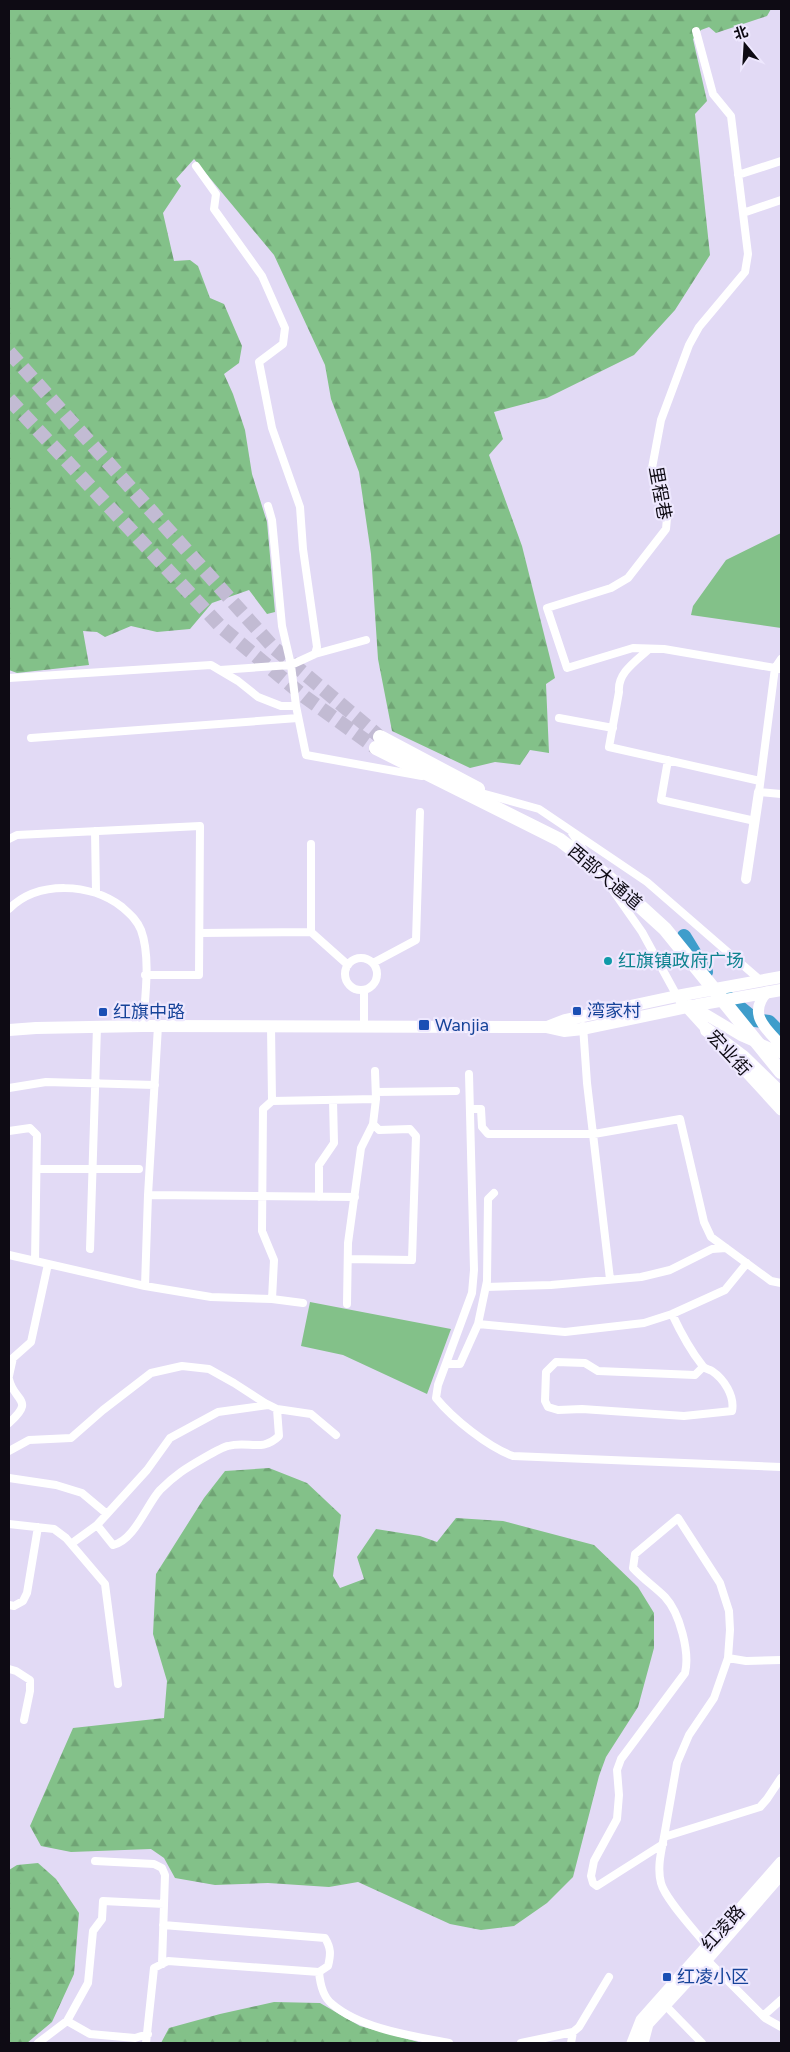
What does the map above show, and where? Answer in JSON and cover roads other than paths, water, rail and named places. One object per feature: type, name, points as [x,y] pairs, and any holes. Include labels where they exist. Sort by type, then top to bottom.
[{"type":"highway","name":"西部大通道","points":[[781,1053],[670,924],[612,872],[564,834],[378,743],[560,840],[608,877],[665,929],[781,1072]]},
{"type":"highway","points":[[707,1030],[743,1057],[781,1094]]},
{"type":"main road","points":[[9,1030],[143,1026],[364,1026],[546,1027],[564,1031],[583,1023],[688,1001],[756,981],[781,977]]},
{"type":"main road","points":[[688,1001],[781,990]]},
{"type":"main road","points":[[766,992],[761,998],[757,1012],[781,1053]]},
{"type":"main road","points":[[688,1001],[734,1031],[781,1053]]},
{"type":"main road","name":"宏业街","points":[[688,1001],[707,1030],[781,1110]]},
{"type":"main road","name":"红凌路","points":[[632,2043],[641,2020],[781,1862]]},
{"type":"main road","name":"红凌路","points":[[643,2043],[648,2024],[781,1875]]},
{"type":"street","name":"里程巷","points":[[696,31],[713,94],[731,116],[748,254],[745,272],[699,327],[689,345],[661,420],[652,468],[667,518],[666,529],[628,578],[611,588],[547,608],[567,668],[633,648],[664,649],[778,669]]},
{"type":"street","points":[[738,175],[781,161]]},
{"type":"street","points":[[196,166],[216,194],[214,209],[262,276],[285,328],[283,344],[258,362],[272,428],[300,507],[302,549],[317,647],[315,654]]},
{"type":"street","points":[[743,213],[781,200]]},
{"type":"street","points":[[268,506],[272,520],[282,626],[292,665],[296,706],[306,755],[416,775],[539,809],[647,882],[756,981]]},
{"type":"street","points":[[220,670],[292,665],[315,654],[366,640]]},
{"type":"street","points":[[649,649],[625,672],[618,683],[619,692],[609,747],[760,781]]},
{"type":"street","points":[[746,879],[760,781],[781,659]]},
{"type":"street","points":[[9,678],[212,665],[238,680],[258,697],[281,706],[296,706]]},
{"type":"street","points":[[32,738],[298,718]]},
{"type":"street","points":[[559,718],[613,728]]},
{"type":"street","points":[[668,760],[661,800],[755,821]]},
{"type":"street","points":[[759,792],[781,794]]},
{"type":"street","points":[[373,963],[416,940],[420,812]]},
{"type":"street","points":[[9,839],[17,834],[200,826],[199,975],[145,974]]},
{"type":"street","points":[[569,830],[642,932],[688,1001]]},
{"type":"street","points":[[95,831],[96,892]]},
{"type":"street","points":[[311,844],[311,932]]},
{"type":"street","points":[[9,910],[15,903],[42,891],[75,888],[96,892],[114,901],[136,919],[146,946],[143,1026]]},
{"type":"street","points":[[200,934],[311,932],[348,965]]},
{"type":"street","points":[[360,958],[373,963],[377,974],[374,984],[364,990],[354,989],[346,981],[345,970],[351,961],[360,958]]},
{"type":"street","points":[[364,990],[364,1026]]},
{"type":"street","points":[[583,1023],[586,1082],[594,1134],[610,1280]]},
{"type":"street","points":[[145,1286],[148,1195],[158,1026]]},
{"type":"street","points":[[271,1026],[272,1101]]},
{"type":"street","points":[[90,1249],[97,1027]]},
{"type":"street","points":[[347,1304],[348,1259],[354,1197],[361,1148],[373,1124],[376,1071]]},
{"type":"street","points":[[469,1074],[473,1285],[472,1293],[446,1364],[436,1398],[444,1408],[498,1451],[512,1456],[781,1467]]},
{"type":"street","points":[[9,1088],[46,1082],[155,1085]]},
{"type":"street","points":[[272,1299],[274,1260],[262,1232],[263,1108],[272,1101],[333,1100],[456,1091]]},
{"type":"street","points":[[319,1197],[319,1165],[334,1143],[333,1100]]},
{"type":"street","points":[[470,1109],[481,1109],[482,1127],[488,1134],[594,1134],[680,1119],[704,1222],[712,1237],[771,1281],[781,1282]]},
{"type":"street","points":[[348,1259],[412,1260],[416,1136],[410,1129],[379,1130],[373,1124]]},
{"type":"street","points":[[9,1132],[30,1128],[37,1135],[35,1261]]},
{"type":"street","points":[[37,1169],[139,1169]]},
{"type":"street","points":[[446,1364],[460,1364],[478,1324],[486,1287],[488,1199],[494,1193]]},
{"type":"street","points":[[148,1195],[354,1197]]},
{"type":"street","points":[[486,1287],[551,1285],[641,1277],[670,1270],[712,1249],[726,1248]]},
{"type":"street","points":[[9,1255],[145,1286],[210,1297],[272,1299],[303,1303]]},
{"type":"street","points":[[478,1324],[564,1332],[644,1323],[672,1314],[725,1290],[747,1263]]},
{"type":"street","points":[[9,1423],[20,1413],[22,1404],[20,1397],[9,1383],[13,1358],[31,1342],[48,1264]]},
{"type":"street","points":[[672,1314],[679,1330],[703,1368],[725,1382],[733,1404],[732,1411],[684,1416],[582,1409],[558,1410],[548,1407],[545,1401],[546,1372],[556,1362],[585,1363],[598,1371],[618,1372],[695,1375],[703,1368]]},
{"type":"street","points":[[9,1451],[29,1440],[71,1438],[102,1410],[151,1373],[182,1366],[209,1370],[277,1408],[311,1414],[336,1435]]},
{"type":"street","points":[[75,1541],[97,1525],[147,1470],[170,1438],[218,1412],[269,1405]]},
{"type":"street","points":[[97,1525],[113,1545],[120,1543],[143,1516],[159,1491],[181,1472],[228,1446],[264,1446],[272,1443],[279,1436],[277,1408]]},
{"type":"street","points":[[9,1478],[56,1485],[82,1493],[107,1514]]},
{"type":"street","points":[[707,1946],[661,1884],[659,1861],[663,1840],[677,1763],[681,1750],[714,1698],[728,1658],[729,1611],[720,1583],[678,1518],[635,1554],[633,1568],[669,1603],[684,1640],[688,1663],[685,1673],[621,1758],[616,1770],[619,1795],[617,1819],[594,1861],[591,1876],[593,1883],[597,1886],[663,1840],[760,1807],[781,1778]]},
{"type":"street","points":[[9,1524],[54,1529],[66,1538],[105,1584],[118,1684]]},
{"type":"street","points":[[9,1605],[14,1606],[23,1601],[27,1593],[38,1527]]},
{"type":"street","points":[[728,1658],[746,1661],[781,1660]]},
{"type":"street","points":[[9,1669],[30,1680],[24,1720]]},
{"type":"street","points":[[95,1861],[154,1864],[162,1868],[165,1875],[162,1964]]},
{"type":"street","points":[[38,2043],[67,2020],[88,1983],[93,1931],[102,1919],[103,1901],[164,1904]]},
{"type":"street","points":[[146,2043],[154,1968],[168,1961],[319,1972],[328,1966],[330,1956],[330,1947],[325,1938],[163,1925]]},
{"type":"street","points":[[707,1960],[763,2016],[781,2027]]},
{"type":"street","points":[[319,1972],[320,1982],[330,2003],[351,2016],[384,2029],[449,2043]]},
{"type":"street","points":[[521,2043],[572,2032],[579,2027],[609,1977]]},
{"type":"street","points":[[763,2016],[781,2000]]},
{"type":"street","points":[[664,2005],[702,2043]]},
{"type":"street","points":[[67,2020],[90,2034],[135,2038],[148,2034]]},
{"type":"street","points":[[572,2032],[572,2043]]},
{"type":"waterway","points":[[684,936],[706,972]]},
{"type":"waterway","points":[[722,993],[755,1020],[769,1022],[781,1034]]},
{"type":"tunnel","points":[[9,352],[274,648],[380,737]]},
{"type":"tunnel","points":[[9,399],[221,627],[305,697],[376,748]]},
{"type":"place","name":"红旗镇政府广场","points":[[608,961]]},
{"type":"place","name":"湾家村","points":[[577,1011]]},
{"type":"place","name":"红旗中路","points":[[103,1012]]},
{"type":"place","name":"Wanjia","points":[[424,1025]]},
{"type":"place","name":"红凌小区","points":[[667,1977]]}]
